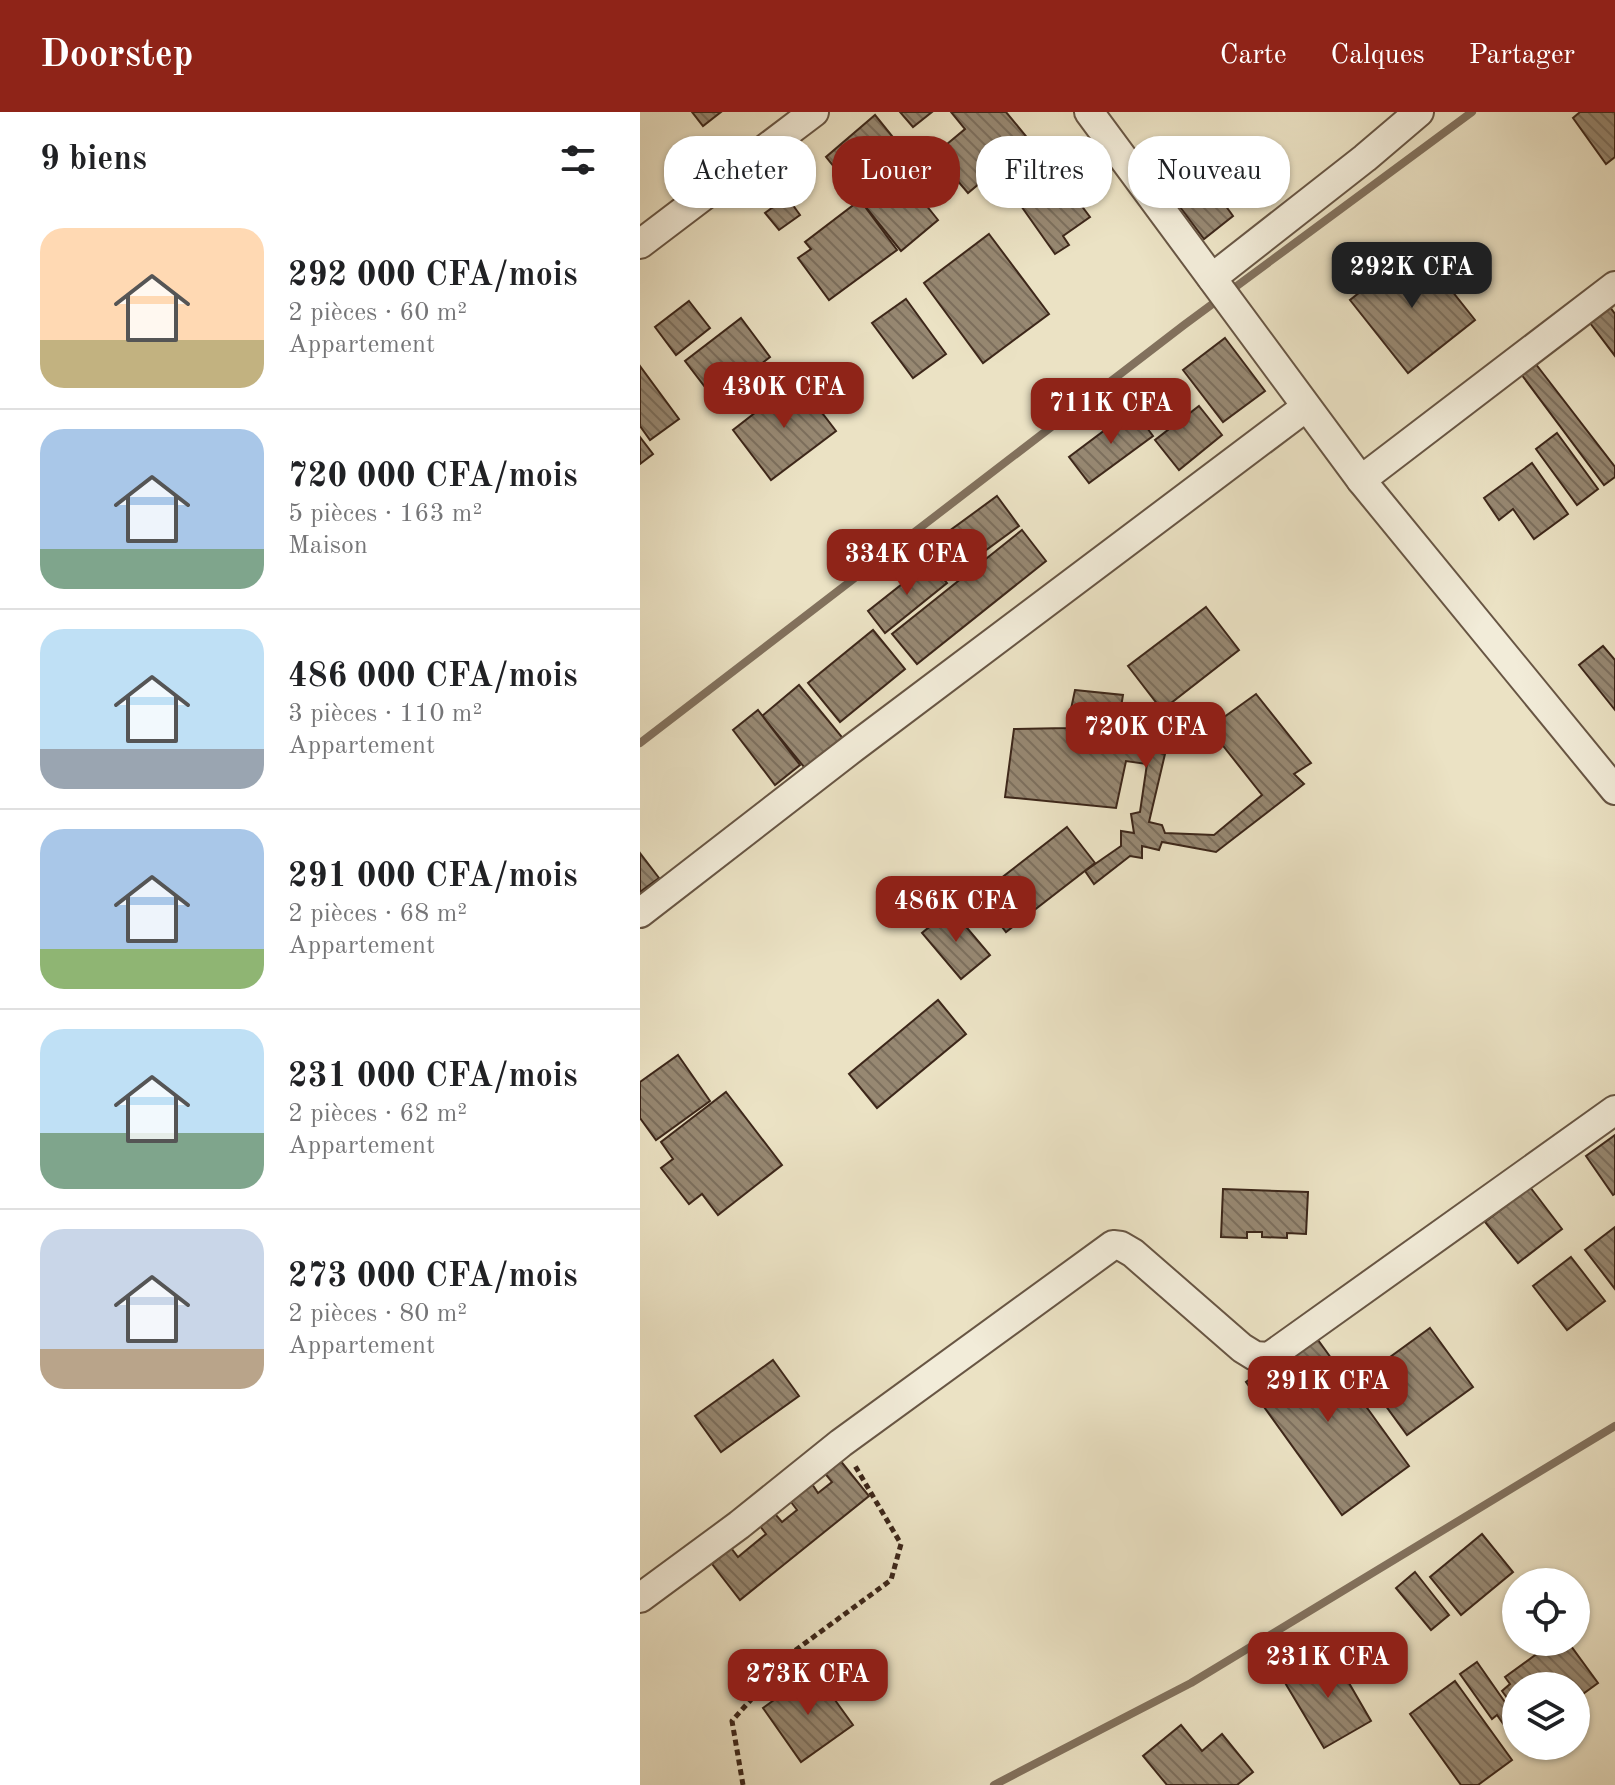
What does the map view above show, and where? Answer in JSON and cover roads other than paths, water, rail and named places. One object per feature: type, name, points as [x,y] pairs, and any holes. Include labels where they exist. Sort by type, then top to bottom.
[{"type":"street","points":[[640,244],[814,112]]},
{"type":"street","points":[[1089,112],[1361,480],[1605,755],[1615,790]]},
{"type":"street","points":[[1212,278],[1419,112]]},
{"type":"street","points":[[1361,480],[1615,286]]},
{"type":"street","points":[[640,913],[853,748],[1306,407]]},
{"type":"street","points":[[640,1598],[739,1525],[841,1443],[1113,1245],[1133,1253],[1242,1348],[1255,1356],[1269,1357],[1615,1110]]},
{"type":"waterway","points":[[640,743],[1184,325],[1472,112]]},
{"type":"waterway","points":[[994,1785],[1191,1683],[1615,1426]]}]
